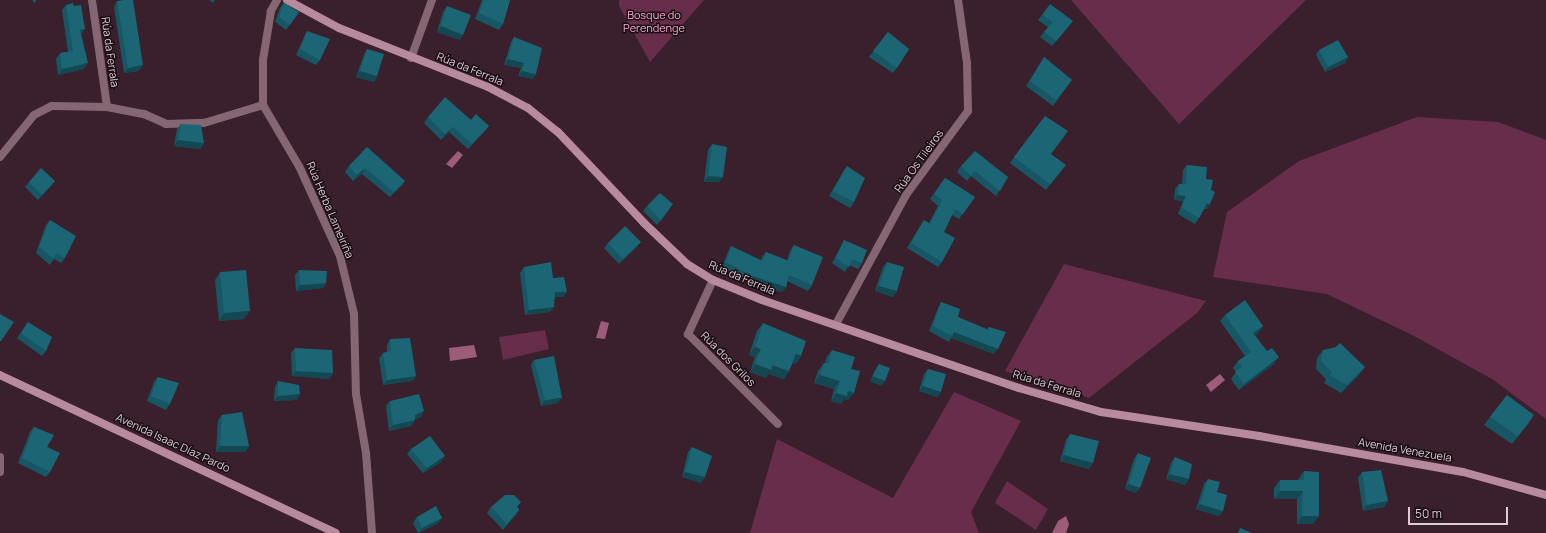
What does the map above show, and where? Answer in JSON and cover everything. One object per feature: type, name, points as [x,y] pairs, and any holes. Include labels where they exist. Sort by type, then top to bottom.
[{"type":"street","name":"Rúa da Ferrala","points":[[92,0],[107,107]]},
{"type":"street","points":[[0,158],[34,115],[52,106],[107,107],[144,114],[166,124],[204,123],[263,105],[263,60],[271,11],[277,0]]},
{"type":"street","name":"Rúa da Ferrala","points":[[287,0],[339,28],[411,58],[488,86],[528,108],[558,132],[639,218],[688,264],[713,280],[762,300],[836,324],[1019,388],[1101,412],[1259,436]]},
{"type":"street","points":[[411,58],[432,0]]},
{"type":"street","name":"Rúa Os Tileiros","points":[[836,324],[906,195],[968,111],[967,63],[958,0]]},
{"type":"street","name":"Rúa Herba Lameiriña","points":[[263,105],[300,166],[340,256],[354,314],[356,394],[366,453],[372,533]]},
{"type":"street","name":"Rúa dos Grilos","points":[[713,280],[688,334],[778,424]]},
{"type":"street","name":"Avenida Isaac Díaz Pardo","points":[[0,375],[336,533]]},
{"type":"street","name":"Avenida Venezuela","points":[[1259,436],[1463,472],[1546,495]]},
{"type":"street","points":[[0,457],[0,472]]},
{"type":"green space","name":"Bosque do Perendenge","points":[[619,0],[704,0],[650,62],[619,6]]},
{"type":"green space","points":[[1071,0],[1306,0],[1179,124]]},
{"type":"green space","points":[[1417,117],[1498,122],[1546,140],[1546,419],[1492,379],[1414,336],[1327,294],[1213,277],[1227,212],[1299,161]]},
{"type":"green space","points":[[1064,264],[1206,301],[1197,313],[1089,398],[1005,371]]},
{"type":"green space","points":[[545,330],[549,349],[503,360],[499,337]]},
{"type":"green space","points":[[954,392],[1021,421],[971,512],[979,533],[750,533],[777,439],[893,498]]},
{"type":"green space","points":[[1007,481],[1048,509],[1036,530],[995,503]]},
{"type":"shaded area","points":[[458,151],[463,155],[452,168],[446,164]]},
{"type":"shaded area","points":[[601,321],[609,323],[605,339],[596,338]]},
{"type":"shaded area","points":[[474,345],[477,357],[450,361],[449,348]]},
{"type":"shaded area","points":[[1220,374],[1225,380],[1211,392],[1206,385]]},
{"type":"shaded area","points":[[1066,516],[1069,524],[1066,533],[1052,533],[1058,521]]},
{"type":"building","points":[[133,0],[143,65],[128,68],[117,1]]},
{"type":"building","points":[[484,0],[510,0],[503,24],[479,13]]},
{"type":"building","points":[[73,3],[74,6],[81,5],[85,29],[80,30],[88,63],[62,69],[60,53],[73,51],[66,5]]},
{"type":"building","points":[[284,3],[299,12],[290,25],[279,17]]},
{"type":"building","points":[[1050,4],[1073,21],[1056,41],[1044,32],[1053,22],[1042,15]]},
{"type":"building","points":[[447,6],[471,15],[463,35],[441,26]]},
{"type":"building","points":[[307,31],[330,39],[320,60],[300,49]]},
{"type":"building","points":[[888,32],[909,49],[897,68],[873,51]]},
{"type":"building","points":[[514,37],[542,48],[536,74],[522,71],[524,63],[508,59]]},
{"type":"building","points":[[1338,40],[1348,57],[1328,67],[1319,50]]},
{"type":"building","points":[[367,49],[384,54],[377,76],[360,71]]},
{"type":"building","points":[[1044,57],[1072,80],[1056,100],[1030,81]]},
{"type":"building","points":[[445,97],[471,120],[476,114],[489,126],[472,144],[453,127],[445,134],[428,117]]},
{"type":"building","points":[[1045,116],[1068,131],[1051,154],[1066,165],[1050,184],[1014,157]]},
{"type":"building","points":[[181,124],[201,125],[204,143],[178,140]]},
{"type":"building","points":[[712,144],[727,147],[723,177],[708,176]]},
{"type":"building","points":[[367,147],[405,181],[394,192],[365,168],[357,175],[349,166]]},
{"type":"building","points":[[975,151],[1008,177],[1000,191],[975,171],[971,176],[961,166]]},
{"type":"building","points":[[1187,165],[1207,167],[1206,179],[1213,180],[1211,190],[1215,192],[1210,204],[1207,203],[1199,218],[1182,208],[1186,196],[1178,195],[1179,184],[1186,184]]},
{"type":"building","points":[[847,166],[865,178],[854,202],[833,191]]},
{"type":"building","points":[[41,168],[55,181],[42,195],[29,182]]},
{"type":"building","points":[[945,178],[975,197],[963,214],[955,209],[944,232],[955,238],[942,262],[911,243],[924,220],[930,224],[942,200],[934,194]]},
{"type":"building","points":[[660,193],[673,204],[661,220],[647,206]]},
{"type":"building","points":[[50,220],[76,236],[65,258],[56,253],[54,259],[39,247]]},
{"type":"building","points":[[625,226],[641,242],[623,259],[608,243]]},
{"type":"building","points":[[844,240],[867,250],[862,263],[852,259],[849,267],[836,258]]},
{"type":"building","points":[[794,245],[823,257],[812,285],[789,275],[786,287],[753,276],[726,262],[731,246],[762,261],[766,252],[788,261]]},
{"type":"building","points":[[551,262],[553,278],[564,277],[567,292],[555,292],[554,307],[529,310],[524,267]]},
{"type":"building","points":[[887,262],[904,267],[897,291],[879,286]]},
{"type":"building","points":[[246,270],[250,311],[224,313],[220,272]]},
{"type":"building","points":[[299,270],[327,271],[326,283],[300,285]]},
{"type":"building","points":[[1245,300],[1263,326],[1253,333],[1267,351],[1272,348],[1279,357],[1244,384],[1235,372],[1242,367],[1238,361],[1251,352],[1225,315]]},
{"type":"building","points":[[941,302],[960,309],[958,317],[988,330],[989,327],[1006,332],[998,349],[954,332],[952,336],[933,326]]},
{"type":"building","points":[[0,314],[14,322],[1,341],[0,341]]},
{"type":"building","points":[[28,322],[52,337],[46,351],[21,333]]},
{"type":"building","points":[[763,323],[806,341],[801,356],[796,354],[789,371],[772,365],[772,370],[755,364],[761,349],[755,347]]},
{"type":"building","points":[[410,338],[416,376],[387,380],[383,353],[391,351],[390,339]]},
{"type":"building","points":[[1340,343],[1365,367],[1347,385],[1329,375],[1332,372],[1321,361],[1323,350],[1336,347]]},
{"type":"building","points":[[295,348],[332,350],[333,373],[296,371]]},
{"type":"building","points":[[832,350],[855,357],[851,369],[860,371],[854,393],[848,391],[847,396],[836,393],[840,381],[820,375],[824,363],[828,364]]},
{"type":"building","points":[[554,356],[562,398],[545,400],[534,360]]},
{"type":"building","points":[[879,364],[890,368],[885,381],[873,376]]},
{"type":"building","points":[[928,369],[946,374],[941,392],[923,386]]},
{"type":"building","points":[[158,377],[179,383],[170,404],[151,396]]},
{"type":"building","points":[[278,381],[299,385],[300,394],[278,396]]},
{"type":"building","points":[[419,394],[424,411],[415,415],[415,420],[393,425],[390,401]]},
{"type":"building","points":[[1507,395],[1534,415],[1518,436],[1490,417]]},
{"type":"building","points":[[242,412],[249,446],[220,446],[222,415]]},
{"type":"building","points":[[34,427],[54,435],[47,447],[60,453],[50,472],[22,458]]},
{"type":"building","points":[[1070,434],[1099,441],[1093,463],[1064,455]]},
{"type":"building","points":[[430,436],[445,456],[427,468],[411,449]]},
{"type":"building","points":[[692,447],[712,456],[705,477],[685,472]]},
{"type":"building","points":[[1138,453],[1151,458],[1140,488],[1129,484]]},
{"type":"building","points":[[1175,457],[1192,464],[1189,479],[1170,474]]},
{"type":"building","points":[[1381,470],[1388,501],[1367,505],[1362,472]]},
{"type":"building","points":[[1304,471],[1319,472],[1319,516],[1302,516],[1303,491],[1280,491],[1280,480],[1304,480]]},
{"type":"building","points":[[1208,479],[1220,482],[1217,492],[1227,495],[1223,511],[1200,504]]},
{"type":"building","points":[[505,495],[514,495],[521,502],[517,506],[519,510],[507,524],[491,507]]},
{"type":"building","points":[[436,506],[442,518],[422,528],[417,517]]},
{"type":"building","points":[[1240,528],[1252,533],[1238,533]]}]
